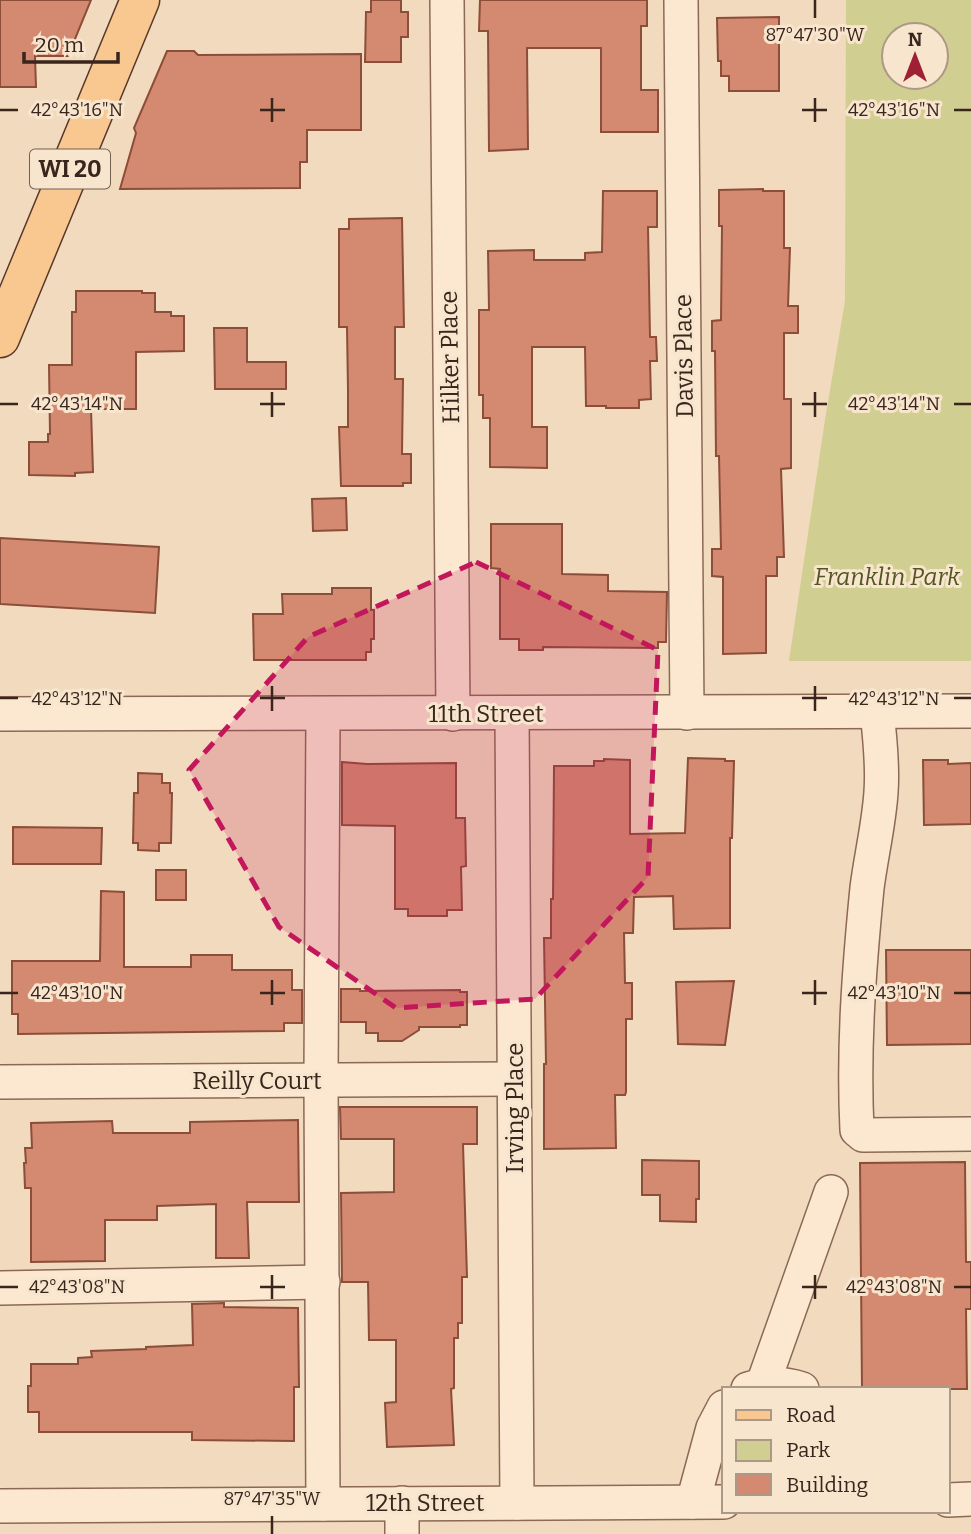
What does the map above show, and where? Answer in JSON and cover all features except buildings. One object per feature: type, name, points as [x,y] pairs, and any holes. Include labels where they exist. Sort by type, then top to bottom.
[{"type":"main road","name":"WI 20","points":[[3,326],[140,0]]},
{"type":"street","name":"Hilker Place","points":[[447,0],[453,714]]},
{"type":"street","name":"Davis Place","points":[[681,0],[687,713]]},
{"type":"street","name":"11th Street","points":[[0,714],[971,711]]},
{"type":"street","points":[[877,712],[881,791],[858,983],[855,1084],[857,1129],[863,1135],[971,1134]]},
{"type":"street","points":[[323,714],[323,1504]]},
{"type":"street","name":"Irving Place","points":[[512,714],[517,1503]]},
{"type":"street","name":"Reilly Court","points":[[0,1082],[514,1079]]},
{"type":"street","points":[[796,1387],[755,1387],[831,1192]]},
{"type":"street","points":[[0,1288],[323,1282]]},
{"type":"street","points":[[708,1502],[713,1428],[722,1411]]},
{"type":"street","points":[[950,1500],[971,1500]]},
{"type":"street","name":"12th Street","points":[[0,1506],[191,1519],[323,1504],[402,1519],[517,1503],[708,1502]]},
{"type":"highlighted area","points":[[476,562],[658,650],[648,877],[535,999],[396,1008],[279,927],[189,770],[308,637]]},
{"type":"green space","name":"Franklin Park","points":[[846,0],[971,0],[971,661],[789,661],[845,301]]}]
